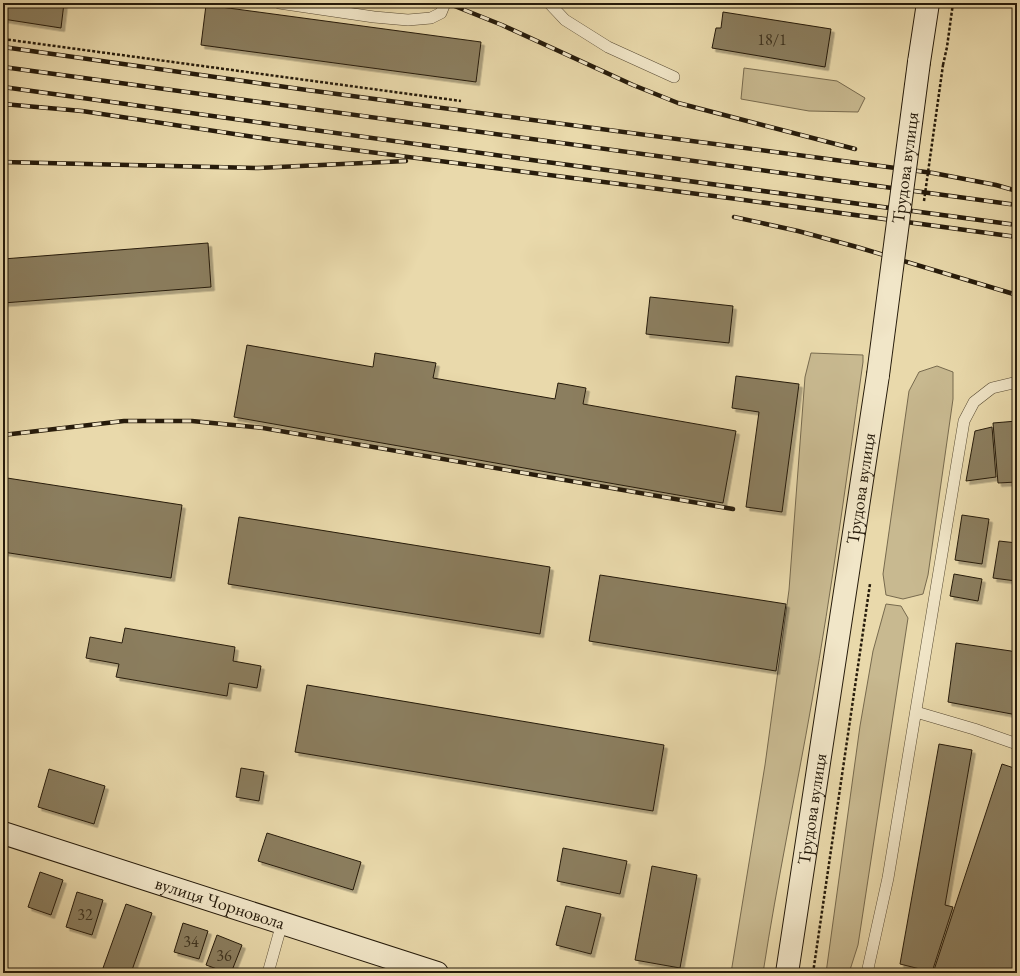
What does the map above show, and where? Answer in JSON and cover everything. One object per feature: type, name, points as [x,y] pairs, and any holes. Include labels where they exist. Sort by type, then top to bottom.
[{"type":"main road","name":"Трудова вулиця","points":[[787,973],[878,375],[928,3]]},
{"type":"main road","name":"вулиця Чорновола","points":[[3,833],[437,973]]},
{"type":"lane","points":[[279,3],[374,17],[408,20],[431,18],[441,13],[445,3]]},
{"type":"lane","points":[[548,3],[565,20],[608,47],[674,77]]},
{"type":"lane","points":[[867,973],[888,878],[964,421],[974,402],[992,388],[1017,382]]},
{"type":"lane","points":[[916,712],[974,729],[1017,744]]},
{"type":"lane","points":[[268,973],[282,923]]},
{"type":"path","points":[[943,65],[953,3]]},
{"type":"path","points":[[3,39],[461,101]]},
{"type":"path","points":[[813,973],[871,577]]},
{"type":"shaded area","points":[[744,68],[837,81],[865,98],[858,112],[809,111],[741,99]]},
{"type":"shaded area","points":[[811,353],[863,355],[863,362],[819,659],[763,973],[731,973],[765,765],[789,590],[805,377]]},
{"type":"shaded area","points":[[937,366],[953,372],[953,399],[928,575],[923,594],[903,599],[886,595],[883,574],[909,391],[919,372]]},
{"type":"shaded area","points":[[886,604],[901,606],[908,618],[858,945],[849,973],[826,973],[860,726],[873,651]]},
{"type":"building","points":[[3,3],[64,3],[61,28],[3,19]]},
{"type":"building","points":[[206,5],[481,42],[476,82],[201,45]]},
{"type":"building","points":[[723,12],[831,29],[825,67],[712,48],[716,28],[721,28]]},
{"type":"building","points":[[208,243],[211,287],[3,303],[3,259]]},
{"type":"building","points":[[650,297],[733,306],[729,343],[646,334]]},
{"type":"building","points":[[247,345],[373,367],[375,353],[436,363],[433,378],[555,399],[558,383],[586,388],[583,404],[736,431],[723,503],[234,417]]},
{"type":"building","points":[[736,376],[799,384],[782,512],[746,507],[759,412],[732,408]]},
{"type":"building","points":[[1017,421],[1017,482],[998,483],[993,423]]},
{"type":"building","points":[[992,427],[996,477],[966,481],[975,431]]},
{"type":"building","points":[[7,478],[182,505],[171,578],[3,552],[3,505]]},
{"type":"building","points":[[962,515],[989,519],[982,564],[955,560]]},
{"type":"building","points":[[239,517],[550,567],[540,634],[228,584]]},
{"type":"building","points":[[999,541],[1017,543],[1017,589],[1015,589],[1016,581],[993,578]]},
{"type":"building","points":[[954,574],[982,579],[978,601],[950,596]]},
{"type":"building","points":[[600,575],[786,604],[776,671],[589,641]]},
{"type":"building","points":[[125,628],[235,647],[233,661],[261,666],[257,688],[229,683],[227,696],[116,677],[119,664],[86,658],[90,637],[122,643]]},
{"type":"building","points":[[956,643],[1017,653],[1017,715],[948,702]]},
{"type":"building","points":[[307,685],[664,745],[653,811],[295,752]]},
{"type":"building","points":[[939,744],[972,750],[945,905],[953,907],[932,972],[900,964]]},
{"type":"building","points":[[1002,764],[1017,769],[1017,973],[933,973]]},
{"type":"building","points":[[241,768],[264,772],[259,801],[236,797]]},
{"type":"building","points":[[49,769],[105,786],[94,824],[38,807]]},
{"type":"building","points":[[267,833],[361,862],[353,890],[258,861]]},
{"type":"building","points":[[563,848],[627,861],[620,894],[557,881]]},
{"type":"building","points":[[652,866],[697,875],[680,968],[635,960]]},
{"type":"building","points":[[40,872],[63,880],[51,915],[28,907]]},
{"type":"building","points":[[77,892],[103,900],[92,935],[66,927]]},
{"type":"building","points":[[126,904],[152,913],[131,973],[118,973],[103,968]]},
{"type":"building","points":[[566,906],[601,914],[591,954],[556,945]]},
{"type":"building","points":[[183,923],[208,931],[199,959],[174,952]]},
{"type":"building","points":[[217,935],[242,945],[231,973],[206,965]]},
{"type":"railway","points":[[447,3],[502,25],[633,85],[678,103],[855,149]]},
{"type":"railway","points":[[3,47],[307,90],[933,173],[996,185],[1017,191]]},
{"type":"railway","points":[[3,67],[1017,205]]},
{"type":"railway","points":[[3,87],[1017,225]]},
{"type":"railway","points":[[3,104],[82,111],[268,139],[737,199],[1017,237]]},
{"type":"railway","points":[[3,162],[258,168],[406,161]]},
{"type":"railway","points":[[734,217],[798,231],[857,247],[1017,295]]},
{"type":"railway","points":[[3,435],[124,421],[192,421],[263,428],[733,509]]}]
